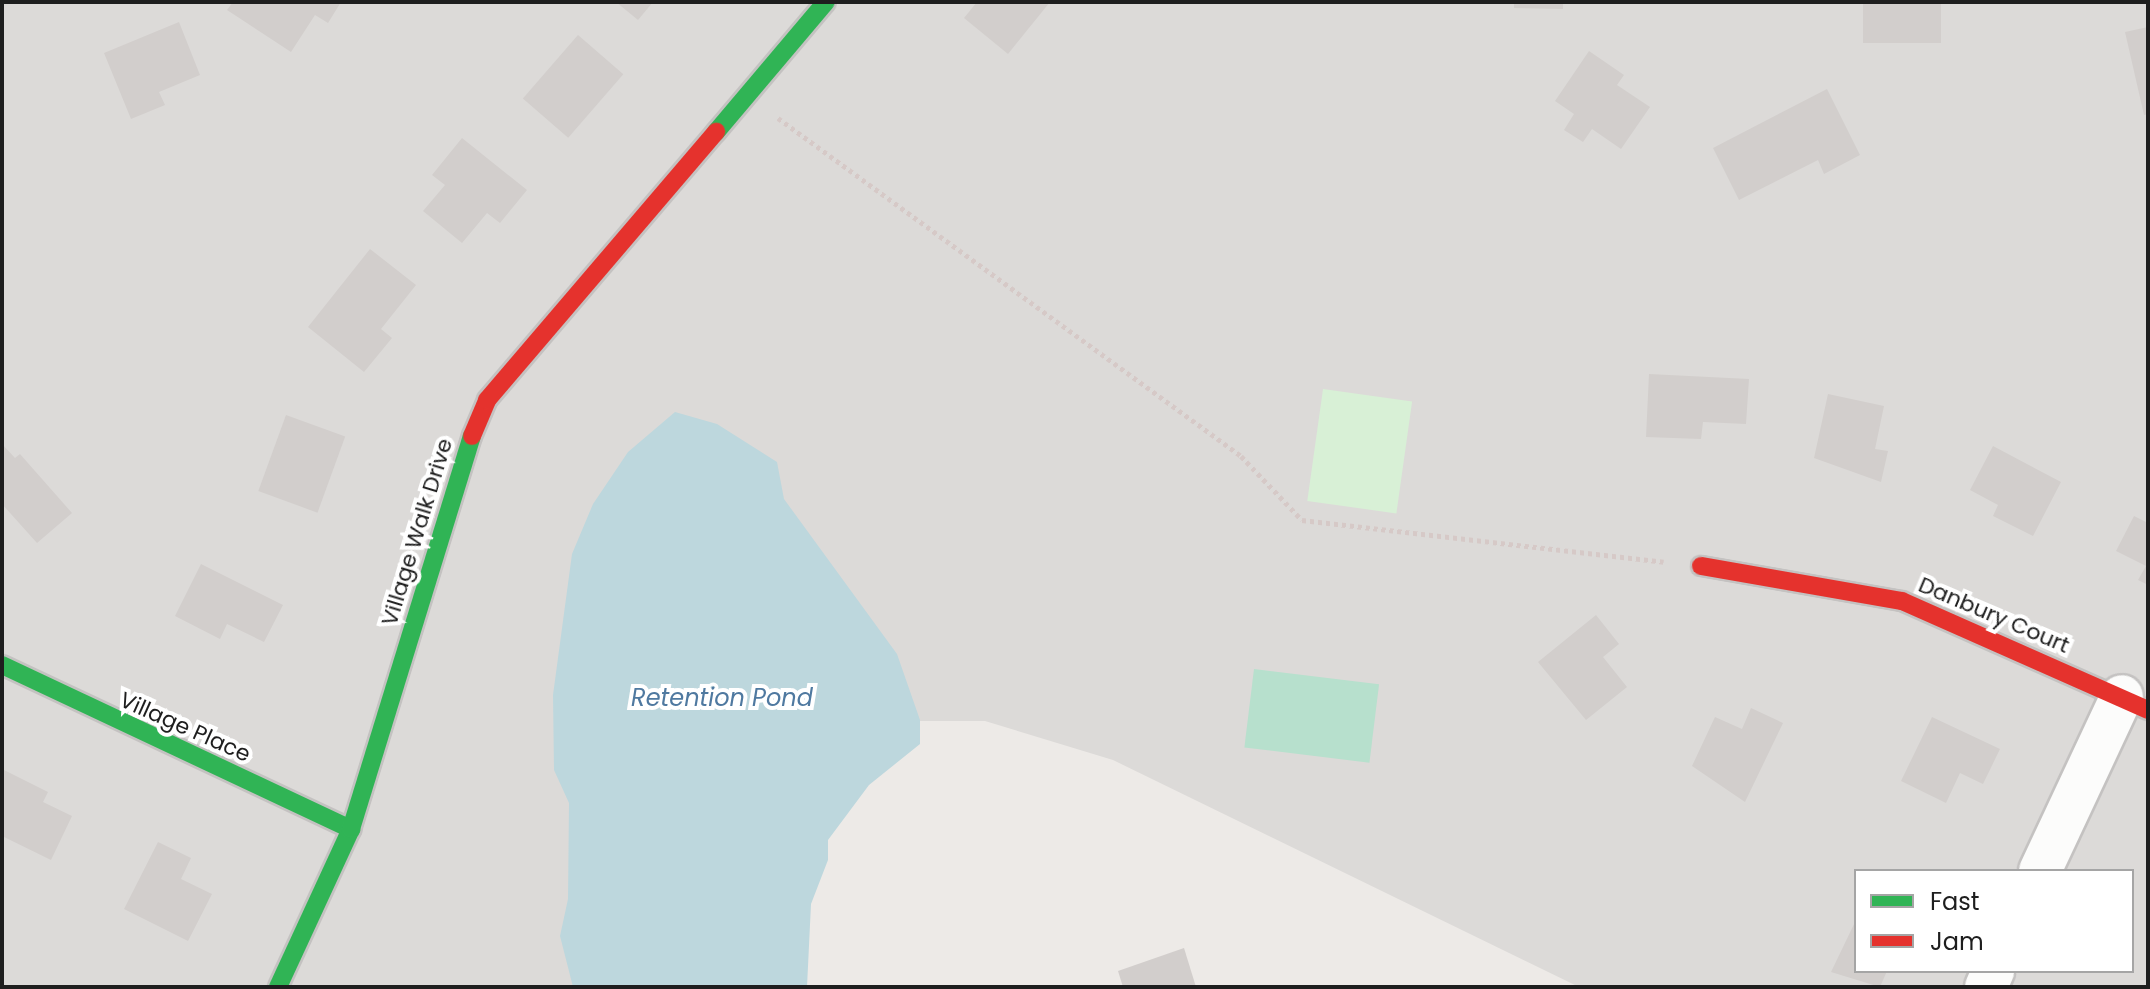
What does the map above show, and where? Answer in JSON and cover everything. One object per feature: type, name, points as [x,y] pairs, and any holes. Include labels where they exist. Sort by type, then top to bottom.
[{"type":"street","name":"Village Walk Drive","points":[[278,987],[351,829],[456,473],[487,400],[826,2]]},
{"type":"street","name":"Danbury Court","points":[[1701,566],[1902,601],[2135,703]]},
{"type":"street","name":"Village Place","points":[[2,665],[351,829]]},
{"type":"street","points":[[2041,869],[2135,703]]},
{"type":"path","points":[[746,94],[1241,456],[1302,520],[1701,566]]},
{"type":"shaded area","points":[[2,2],[2148,2],[2148,987],[1579,987],[1113,760],[985,721],[790,721],[680,987],[2,987]]},
{"type":"green space","points":[[1323,389],[1412,402],[1396,513],[1307,501]]},
{"type":"green space","points":[[1254,669],[1379,684],[1369,763],[1244,747]]},
{"type":"water","name":"Retention Pond","points":[[675,412],[717,424],[777,462],[784,499],[897,654],[920,720],[920,744],[869,785],[828,840],[828,860],[811,904],[807,987],[573,987],[560,936],[568,899],[569,803],[554,770],[553,695],[572,554],[593,504],[628,452]]},
{"type":"building","points":[[233,2],[341,2],[328,23],[315,15],[291,52],[227,10]]},
{"type":"building","points":[[616,2],[653,2],[638,20]]},
{"type":"building","points":[[977,2],[1050,2],[1008,54],[964,18]]},
{"type":"building","points":[[1514,2],[1563,2],[1563,9],[1514,8]]},
{"type":"building","points":[[1863,2],[1941,2],[1941,43],[1863,43]]},
{"type":"building","points":[[179,22],[200,75],[159,92],[165,105],[131,119],[104,53]]},
{"type":"building","points":[[2148,27],[2148,114],[2144,115],[2125,32]]},
{"type":"building","points":[[578,35],[623,74],[568,138],[523,98]]},
{"type":"building","points":[[1589,51],[1624,75],[1617,85],[1650,107],[1621,149],[1592,129],[1583,142],[1564,130],[1574,114],[1555,101]]},
{"type":"building","points":[[1827,89],[1860,155],[1824,174],[1818,160],[1739,200],[1713,148]]},
{"type":"building","points":[[462,138],[527,190],[500,223],[487,213],[462,243],[423,211],[445,185],[432,175]]},
{"type":"building","points":[[370,249],[416,285],[381,329],[392,338],[364,372],[308,327]]},
{"type":"building","points":[[1649,374],[1749,379],[1746,424],[1703,422],[1701,439],[1646,437]]},
{"type":"building","points":[[1828,394],[1884,406],[1875,449],[1888,451],[1881,482],[1814,458]]},
{"type":"building","points":[[286,415],[345,437],[317,513],[258,491]]},
{"type":"building","points":[[2,444],[15,458],[20,454],[72,513],[37,543],[2,504]]},
{"type":"building","points":[[1993,446],[2061,482],[2033,536],[1993,516],[1998,505],[1970,490]]},
{"type":"building","points":[[2134,516],[2148,523],[2148,585],[2138,580],[2146,566],[2116,551]]},
{"type":"building","points":[[201,564],[283,605],[264,642],[227,624],[220,639],[175,616]]},
{"type":"building","points":[[1596,615],[1619,644],[1603,657],[1627,687],[1586,720],[1538,662]]},
{"type":"building","points":[[1751,708],[1783,723],[1745,802],[1692,766],[1715,717],[1742,729]]},
{"type":"building","points":[[1932,717],[2000,749],[1983,784],[1960,773],[1946,803],[1901,781]]},
{"type":"building","points":[[2,769],[48,792],[43,802],[72,816],[51,860],[2,836]]},
{"type":"building","points":[[158,842],[191,858],[181,879],[212,894],[188,941],[124,909]]},
{"type":"building","points":[[1854,924],[1854,973],[1886,973],[1880,987],[1831,972]]},
{"type":"building","points":[[1184,948],[1196,987],[1123,987],[1118,971]]},
{"type":"traffic: fast","points":[[716,132],[826,2]]},
{"type":"traffic: fast","points":[[278,987],[351,829],[472,436]]},
{"type":"traffic: fast","points":[[2,665],[351,829]]},
{"type":"traffic: jam","points":[[472,436],[487,400],[716,132]]},
{"type":"traffic: jam","points":[[1701,566],[1902,601],[2148,710]]}]
